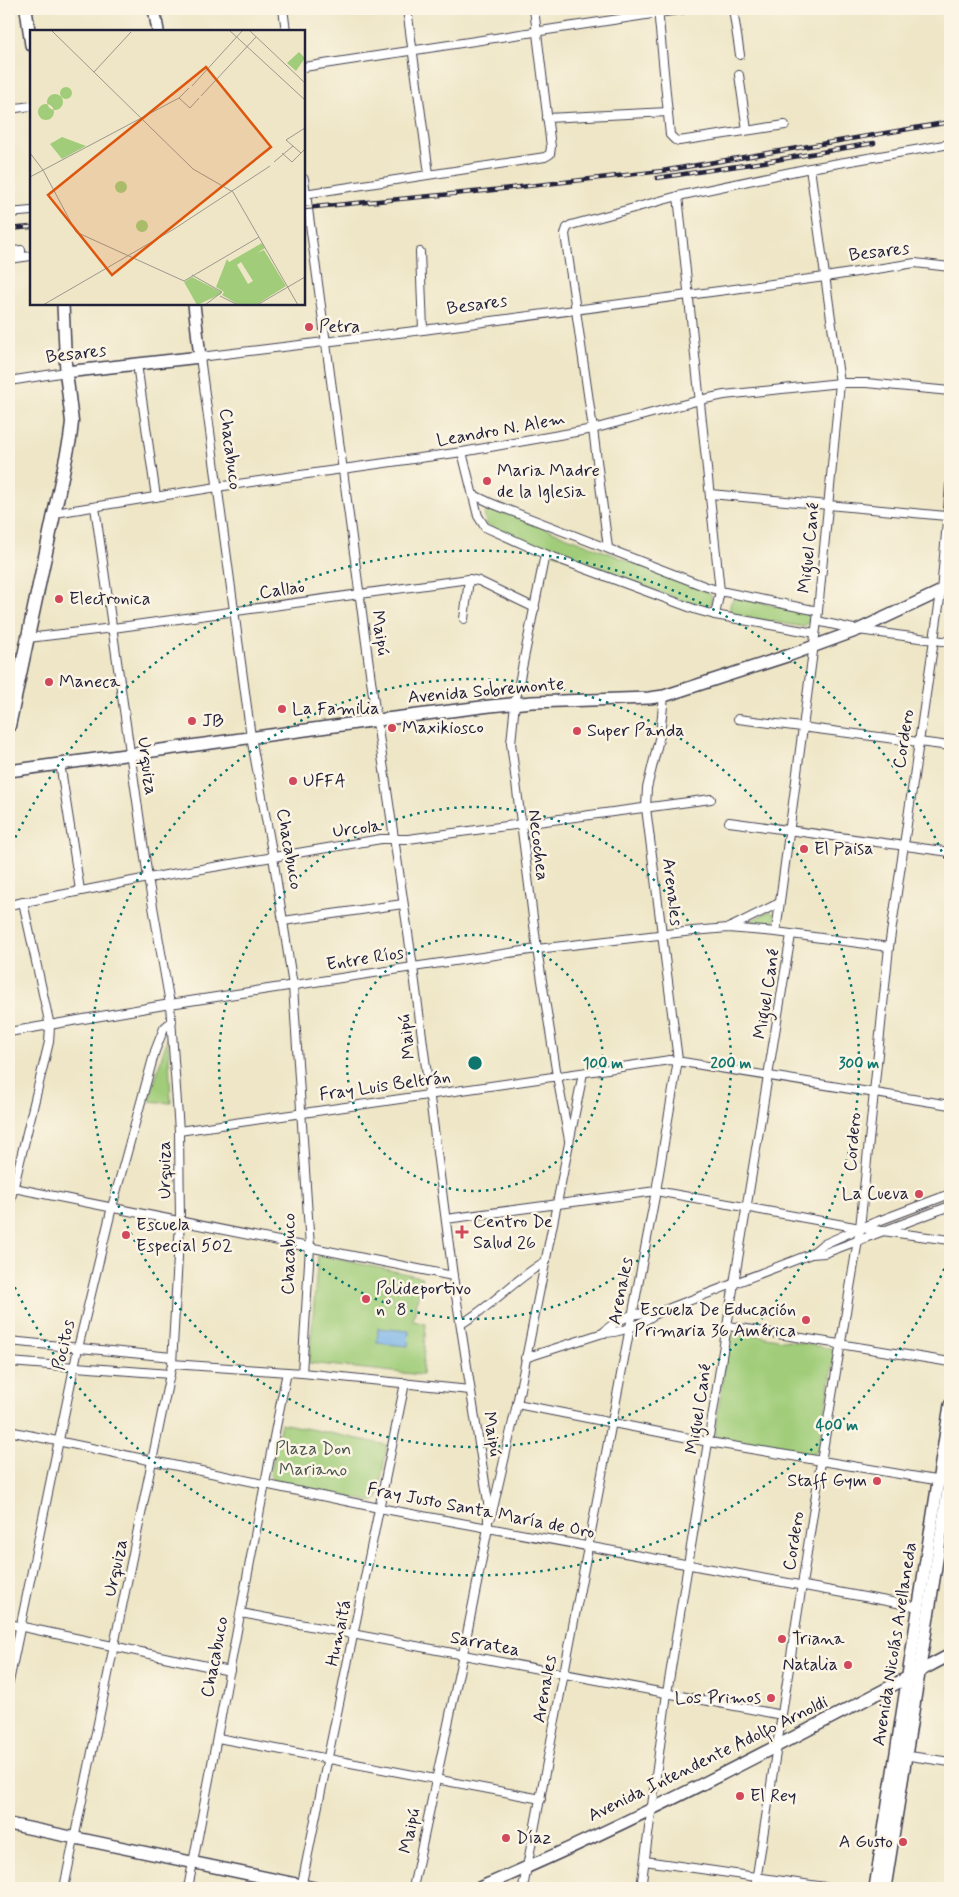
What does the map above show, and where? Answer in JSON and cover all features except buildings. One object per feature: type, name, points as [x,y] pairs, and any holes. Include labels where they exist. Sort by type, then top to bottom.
[{"type":"main road","points":[[26,9],[30,38]]},
{"type":"main road","points":[[154,9],[158,30]]},
{"type":"main road","points":[[9,726],[70,439],[72,422],[66,372],[63,305]]},
{"type":"main road","name":"Chacabuco","points":[[194,305],[200,357]]},
{"type":"main road","name":"Besares","points":[[66,372],[200,357]]},
{"type":"main road","name":"Avenida Sobremonte","points":[[9,770],[378,720],[515,704],[664,696],[814,647],[858,630],[946,590]]},
{"type":"main road","name":"Avenida Nicolás Avellaneda","points":[[874,1888],[919,1672],[947,1480],[950,1405]]},
{"type":"main road","name":"Avenida Nicolás Avellaneda","points":[[885,1888],[908,1678],[919,1607],[947,1480]]},
{"type":"main road","name":"Avenida Intendente Adolfo Arnoldi","points":[[479,1888],[526,1868],[652,1808],[777,1746],[950,1656]]},
{"type":"main road","points":[[9,1824],[193,1862],[301,1887],[315,1888]]},
{"type":"street","points":[[283,9],[286,30]]},
{"type":"street","points":[[407,9],[429,174]]},
{"type":"street","points":[[305,194],[545,157],[550,154],[548,118],[534,9]]},
{"type":"street","points":[[305,67],[658,11],[685,9]]},
{"type":"street","points":[[733,9],[740,55]]},
{"type":"street","points":[[658,11],[670,135],[675,140],[679,141],[785,124]]},
{"type":"street","points":[[739,74],[747,130]]},
{"type":"street","points":[[9,109],[30,106]]},
{"type":"street","points":[[548,118],[668,112]]},
{"type":"street","points":[[608,548],[565,234],[567,228],[571,225],[678,196],[810,168],[950,144]]},
{"type":"street","name":"Miguel Cané","points":[[776,932],[814,647],[840,383],[810,168]]},
{"type":"street","name":"Maipú","points":[[305,194],[413,967],[453,1276],[488,1502],[488,1528],[464,1654],[413,1888]]},
{"type":"street","points":[[678,196],[720,591],[715,615]]},
{"type":"street","points":[[9,214],[30,211]]},
{"type":"street","points":[[9,252],[21,250],[21,257]]},
{"type":"street","points":[[420,252],[423,330]]},
{"type":"street","points":[[9,259],[30,256]]},
{"type":"street","name":"Besares","points":[[200,357],[423,330],[915,263],[950,267]]},
{"type":"street","name":"Chacabuco","points":[[200,357],[251,737],[273,857],[293,986],[310,1247],[302,1373]]},
{"type":"street","points":[[137,364],[156,497]]},
{"type":"street","name":"Besares","points":[[9,381],[66,372]]},
{"type":"street","name":"Leandro N. Alem","points":[[55,513],[217,487],[462,452],[593,429],[724,395],[840,383],[866,383],[950,391]]},
{"type":"street","points":[[462,452],[478,515],[485,527],[545,554],[697,610],[815,633]]},
{"type":"street","name":"Cordero","points":[[755,1888],[860,1228],[889,947],[934,641],[946,590],[946,516],[950,485]]},
{"type":"street","points":[[710,494],[946,516]]},
{"type":"street","points":[[474,495],[720,591],[818,611]]},
{"type":"street","points":[[478,515],[483,508],[493,504]]},
{"type":"street","name":"Urquiza","points":[[64,1888],[170,1374],[180,1221],[179,1131],[170,1004],[148,878],[96,507]]},
{"type":"street","name":"Necochea","points":[[545,554],[515,704],[511,743],[537,949],[569,1140]]},
{"type":"street","points":[[464,619],[469,579]]},
{"type":"street","name":"Callao","points":[[28,638],[235,612],[469,579],[479,581],[535,608]]},
{"type":"street","points":[[817,621],[858,630],[950,642]]},
{"type":"street","name":"Arenales","points":[[523,1888],[613,1422],[678,1060],[646,808],[648,788],[660,735],[664,696]]},
{"type":"street","points":[[738,719],[950,746]]},
{"type":"street","points":[[60,763],[80,890]]},
{"type":"street","name":"Urcola","points":[[9,904],[148,878],[380,839],[395,840],[520,825],[711,799]]},
{"type":"street","points":[[730,822],[950,852]]},
{"type":"street","points":[[9,1206],[11,1187],[48,1042],[50,1026],[22,902]]},
{"type":"street","name":"Entre Ríos","points":[[728,928],[779,903]]},
{"type":"street","points":[[283,922],[404,904]]},
{"type":"street","name":"Entre Ríos","points":[[9,1032],[170,1004],[413,967],[537,949],[662,934],[728,928],[776,932],[889,947]]},
{"type":"street","name":"Miguel Cané","points":[[641,1888],[667,1693],[791,935]]},
{"type":"street","name":"Pocitos","points":[[9,1682],[78,1348],[112,1207],[155,1051],[164,1028],[172,1021]]},
{"type":"street","name":"Fray Luis Beltrán","points":[[179,1131],[670,1060],[950,1105]]},
{"type":"street","name":"Necochea","points":[[488,1528],[517,1404],[583,1073]]},
{"type":"street","points":[[11,1187],[453,1276]]},
{"type":"street","points":[[446,1219],[656,1191],[860,1228],[950,1240]]},
{"type":"street","points":[[811,1254],[822,1245],[860,1228],[950,1194]]},
{"type":"street","points":[[525,1358],[603,1333],[615,1333],[629,1328],[646,1321],[657,1313],[811,1254],[825,1253],[950,1206]]},
{"type":"street","points":[[461,1324],[474,1317],[531,1270],[546,1261]]},
{"type":"street","points":[[603,1333],[612,1324],[643,1311],[657,1313]]},
{"type":"street","points":[[728,1326],[950,1362]]},
{"type":"street","points":[[9,1341],[172,1361],[470,1390]]},
{"type":"street","points":[[9,1362],[170,1374]]},
{"type":"street","name":"Chacabuco","points":[[188,1888],[287,1372]]},
{"type":"street","name":"Humaitá","points":[[301,1887],[405,1383]]},
{"type":"street","points":[[517,1404],[822,1462],[947,1480]]},
{"type":"street","name":"Fray Justo Santa María de Oro","points":[[9,1431],[380,1508],[919,1607]]},
{"type":"street","name":"Sarratea","points":[[241,1613],[782,1715]]},
{"type":"street","points":[[9,1624],[230,1671]]},
{"type":"street","points":[[218,1738],[541,1799]]},
{"type":"street","points":[[901,1754],[950,1762]]},
{"type":"street","points":[[645,1862],[832,1888]]},
{"type":"green space","points":[[493,508],[706,591],[711,595],[712,602],[706,608],[699,607],[552,552],[487,525],[484,515],[487,510]]},
{"type":"green space","points":[[738,598],[804,612],[809,616],[809,621],[804,627],[734,615],[730,610],[730,606],[733,599]]},
{"type":"green space","points":[[770,911],[775,915],[773,928],[746,926],[746,923]]},
{"type":"green space","points":[[168,1036],[171,1103],[149,1101]]},
{"type":"green space","name":"Polideportivo n° 8","points":[[318,1255],[422,1277],[413,1321],[426,1324],[422,1375],[309,1363]]},
{"type":"green space","points":[[738,1332],[834,1349],[835,1353],[819,1449],[814,1454],[809,1455],[721,1440],[717,1437],[715,1431],[729,1339],[732,1334]]},
{"type":"green space","name":"Plaza Don Mariano","points":[[281,1423],[387,1445],[378,1499],[373,1502],[273,1481],[270,1474]]},
{"type":"water","points":[[378,1328],[409,1331],[408,1346],[377,1343]]},
{"type":"railway","points":[[305,208],[484,191],[662,171],[950,122]]},
{"type":"railway","points":[[657,178],[874,143]]},
{"type":"railway","points":[[9,229],[30,227]]},
{"type":"place","name":"Petra","points":[[309,327]]},
{"type":"place","name":"Maria Madre de la Iglesia","points":[[487,481]]},
{"type":"place","name":"Electronica","points":[[59,599]]},
{"type":"place","name":"Maneca","points":[[49,682]]},
{"type":"place","name":"La Familia","points":[[282,709]]},
{"type":"place","name":"JB","points":[[192,721]]},
{"type":"place","name":"Maxikiosco","points":[[392,728]]},
{"type":"place","name":"Super Panda","points":[[577,731]]},
{"type":"place","name":"UFFA","points":[[293,781]]},
{"type":"place","name":"El Paisa","points":[[804,849]]},
{"type":"place","name":"La Cueva","points":[[919,1194]]},
{"type":"place","name":"Centro De Salud 26","points":[[462,1232]]},
{"type":"place","name":"Escuela Especial 502","points":[[126,1235]]},
{"type":"place","name":"Polideportivo n° 8","points":[[366,1299]]},
{"type":"place","name":"Escuela De Educación Primaria 36 América","points":[[806,1320]]},
{"type":"place","name":"Staff Gym","points":[[877,1481]]},
{"type":"place","name":"Triana","points":[[782,1639]]},
{"type":"place","name":"Natalia","points":[[848,1665]]},
{"type":"place","name":"Los Primos","points":[[771,1698]]},
{"type":"place","name":"El Rey","points":[[740,1796]]},
{"type":"place","name":"Díaz","points":[[506,1838]]},
{"type":"place","name":"A Gusto","points":[[903,1842]]}]
